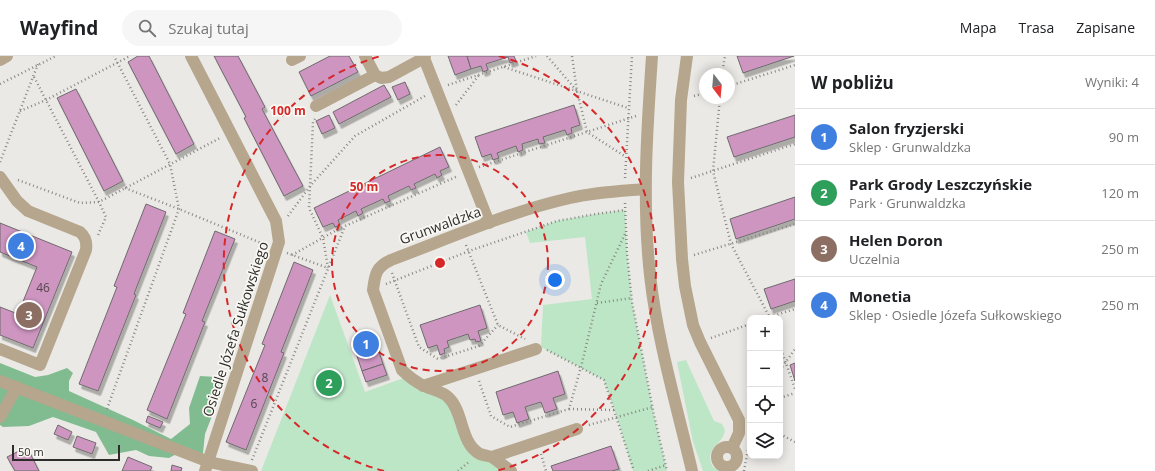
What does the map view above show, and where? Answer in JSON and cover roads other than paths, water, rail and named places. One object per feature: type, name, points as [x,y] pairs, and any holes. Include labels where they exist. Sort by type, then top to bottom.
[{"type":"street","points":[[0,60],[7,56]]},
{"type":"street","name":"Osiedle Józefa Sułkowskiego","points":[[191,56],[276,220],[279,242],[207,466]]},
{"type":"street","points":[[365,56],[375,75],[381,78],[385,78],[424,57],[489,223]]},
{"type":"street","points":[[652,56],[647,133],[646,190],[650,276],[662,344],[692,471]]},
{"type":"street","points":[[687,56],[682,100],[678,182],[685,286],[694,325],[700,342],[737,415],[739,422],[738,436],[732,448]]},
{"type":"street","points":[[316,106],[375,75]]},
{"type":"street","points":[[0,177],[22,206],[28,211],[80,232],[86,243],[86,250],[40,365],[0,350]]},
{"type":"street","name":"Grunwaldzka","points":[[423,386],[402,370],[373,290],[374,276],[379,266],[489,223],[538,206],[571,197],[601,192],[646,190]]},
{"type":"street","points":[[423,386],[536,348]]},
{"type":"street","points":[[0,381],[103,421],[207,466],[252,471]]},
{"type":"street","points":[[423,386],[449,398],[455,407],[467,437],[473,447],[480,454],[492,457],[511,471]]},
{"type":"street","points":[[0,417],[17,387]]},
{"type":"street","points":[[492,457],[577,429]]},
{"type":"place","name":"Monetia","points":[[21,246]]},
{"type":"place","name":"Helen Doron","points":[[29,315]]},
{"type":"place","name":"Salon fryzjerski","points":[[366,344]]},
{"type":"place","name":"Park Grody Leszczyńskie","points":[[329,383]]}]
